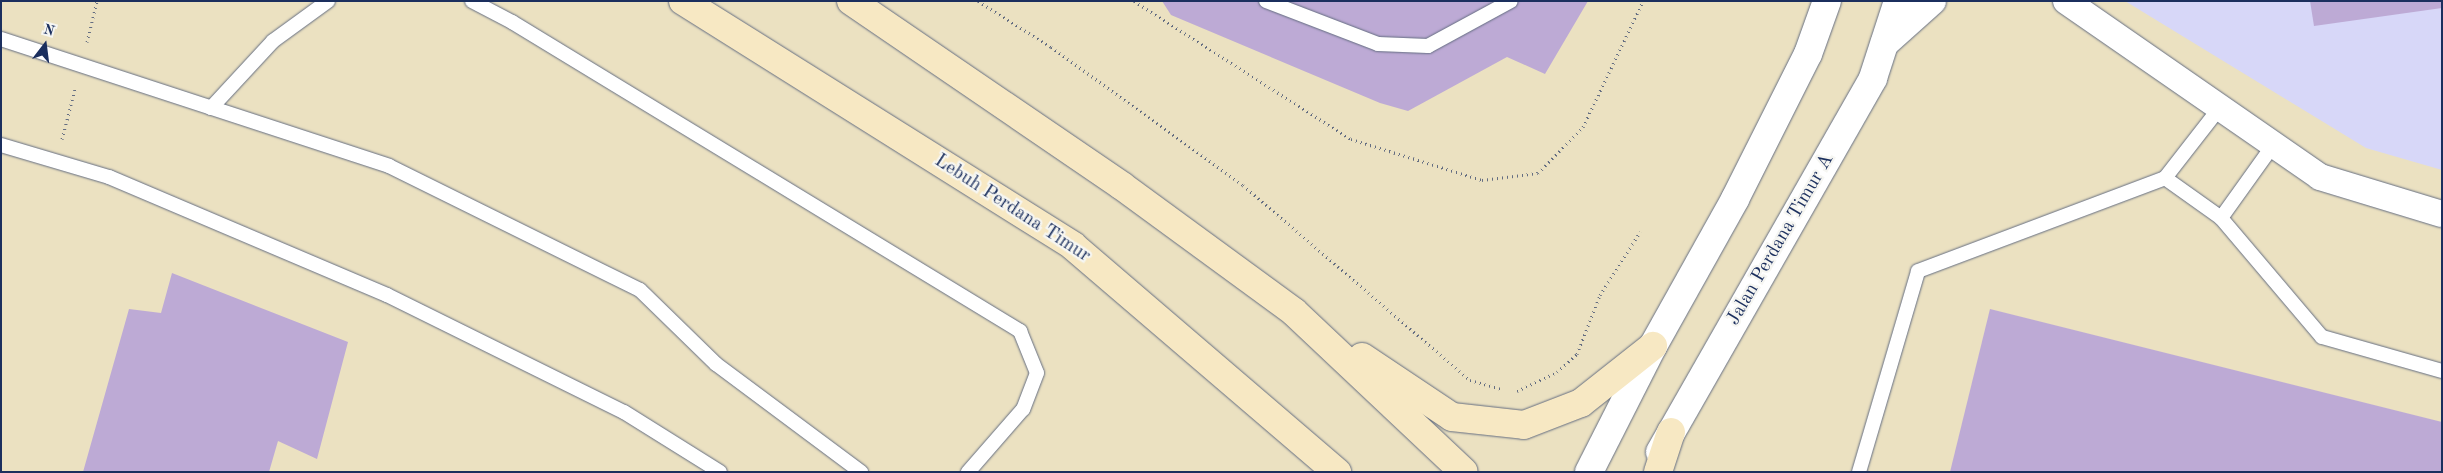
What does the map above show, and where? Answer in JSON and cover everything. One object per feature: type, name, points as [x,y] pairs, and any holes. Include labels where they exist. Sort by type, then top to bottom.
[{"type":"main road","name":"Lebuh Perdana Timur","points":[[683,1],[1073,246],[1331,467]]},
{"type":"main road","points":[[850,1],[1122,186],[1294,312],[1452,417],[1524,425],[1581,403],[1653,346]]},
{"type":"main road","points":[[1294,312],[1464,472]]},
{"type":"main road","points":[[1658,472],[1671,432]]},
{"type":"street","points":[[1589,472],[1653,346],[1735,198],[1808,54],[1826,1]]},
{"type":"street","name":"Jalan Perdana Timur A","points":[[1649,472],[1873,78],[1898,1]]},
{"type":"street","points":[[1884,45],[1932,1]]},
{"type":"street","points":[[2066,1],[2221,106],[2320,177],[2442,214]]},
{"type":"lane","points":[[211,108],[272,41],[328,1]]},
{"type":"lane","points":[[472,1],[512,22],[1020,331],[1037,373],[1023,409],[968,472]]},
{"type":"lane","points":[[1266,1],[1378,44],[1428,46],[1511,1]]},
{"type":"lane","points":[[1,39],[389,166],[640,290],[716,364],[861,472]]},
{"type":"lane","points":[[1859,472],[1918,271],[2165,178],[2221,106]]},
{"type":"lane","points":[[2221,218],[2274,144]]},
{"type":"lane","points":[[1,145],[109,177],[387,295],[624,412],[720,472]]},
{"type":"lane","points":[[2165,178],[2221,218],[2322,336],[2442,371]]},
{"type":"path","points":[[978,1],[1050,47],[1243,185],[1470,380],[1506,390]]},
{"type":"path","points":[[1134,1],[1351,139],[1482,180],[1538,173],[1582,127],[1643,1]]},
{"type":"path","points":[[1514,392],[1557,372],[1577,354],[1600,295],[1640,232]]},
{"type":"shaded area","points":[[2125,1],[2442,1],[2442,170],[2366,148]]},
{"type":"building","points":[[1162,1],[1588,1],[1545,74],[1507,57],[1408,111],[1380,103],[1171,15]]},
{"type":"building","points":[[2310,1],[2442,1],[2442,8],[2314,26]]},
{"type":"building","points":[[172,273],[348,342],[317,459],[278,441],[269,472],[83,472],[129,309],[161,313]]},
{"type":"building","points":[[1990,309],[2442,422],[2442,472],[1950,472]]}]
